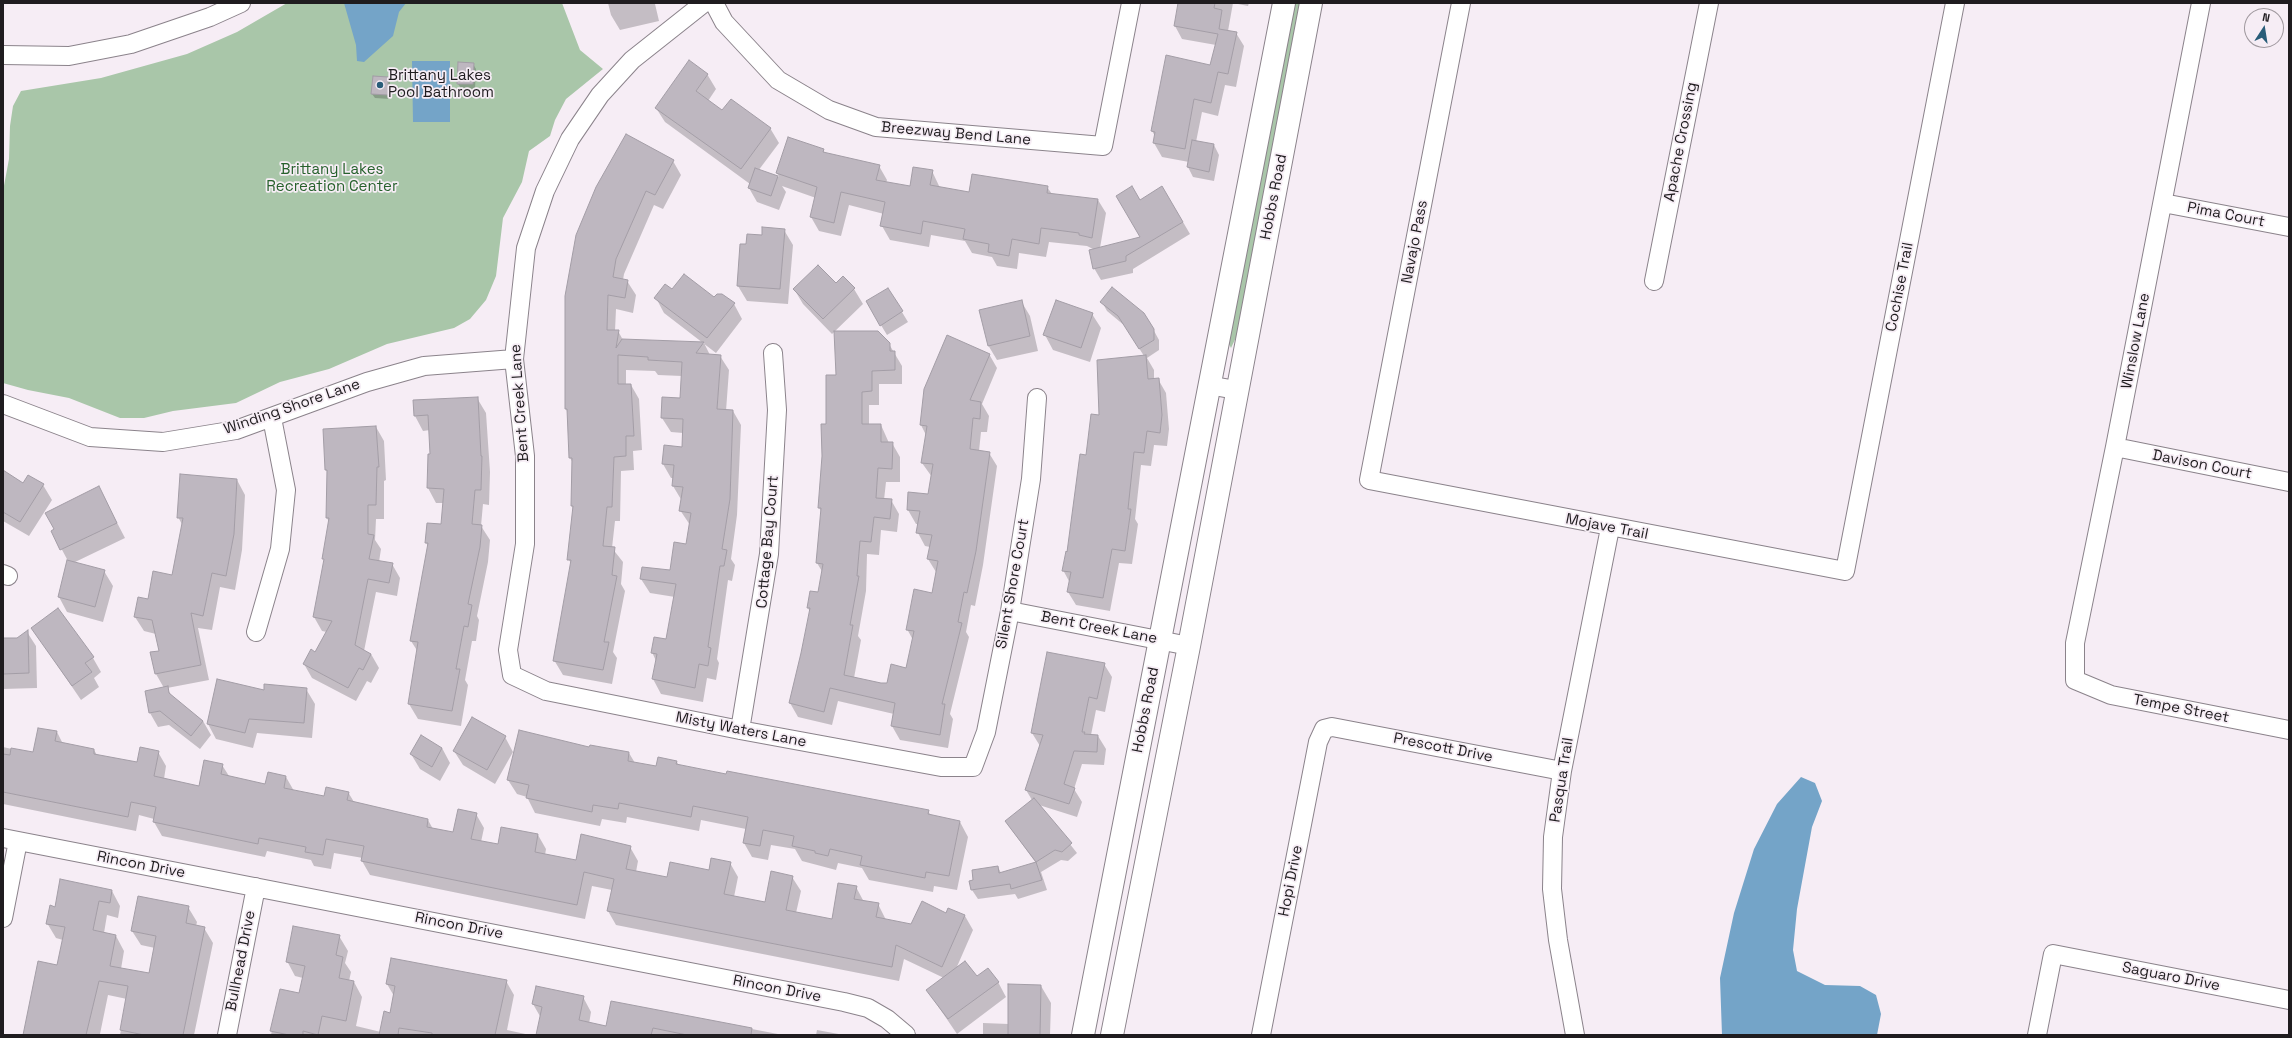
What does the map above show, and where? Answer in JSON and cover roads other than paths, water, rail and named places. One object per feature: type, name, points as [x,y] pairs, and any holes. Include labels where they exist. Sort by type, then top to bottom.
[{"type":"street","points":[[3,55],[69,56],[131,44],[207,10],[241,3]]},
{"type":"street","name":"Bent Creek Lane","points":[[512,675],[508,650],[525,544],[525,456],[514,359],[526,248],[545,191],[570,139],[600,95],[632,60],[704,3]]},
{"type":"street","name":"Breezway Bend Lane","points":[[714,3],[724,22],[778,80],[829,110],[876,127],[1103,146],[1131,3]]},
{"type":"street","name":"Hobbs Road","points":[[1083,1035],[1208,385],[1284,3]]},
{"type":"street","name":"Hobbs Road","points":[[1112,1035],[1189,646],[1236,390],[1311,3]]},
{"type":"street","name":"Navajo Pass","points":[[1369,480],[1461,3]]},
{"type":"street","name":"Apache Crossing","points":[[1654,281],[1708,3]]},
{"type":"street","name":"Cochise Trail","points":[[1845,571],[1955,3]]},
{"type":"street","name":"Winslow Lane","points":[[2075,680],[2075,643],[2115,447],[2201,3]]},
{"type":"street","name":"Pima Court","points":[[2163,203],[2289,227]]},
{"type":"street","name":"Cottage Bay Court","points":[[740,730],[769,554],[777,410],[773,353]]},
{"type":"street","name":"Winding Shore Lane","points":[[3,404],[90,437],[164,442],[236,430],[367,382],[424,366],[514,359]]},
{"type":"street","points":[[1208,385],[1236,390]]},
{"type":"street","name":"Silent Shore Court","points":[[973,768],[986,732],[1010,611],[1031,479],[1038,398]]},
{"type":"street","points":[[256,632],[280,549],[286,490],[272,418]]},
{"type":"street","name":"Davison Court","points":[[2115,447],[2289,482]]},
{"type":"street","name":"Mojave Trail","points":[[1369,480],[1610,528],[1845,571]]},
{"type":"street","name":"Pasqua Trail","points":[[1574,1035],[1558,940],[1552,889],[1553,837],[1562,771],[1610,528]]},
{"type":"street","name":"Bent Creek Lane","points":[[1010,611],[1189,646]]},
{"type":"street","name":"Misty Waters Lane","points":[[512,675],[546,690],[740,730],[941,767],[973,768]]},
{"type":"street","name":"Tempe Street","points":[[2075,680],[2111,695],[2289,730]]},
{"type":"street","name":"Prescott Drive","points":[[1324,729],[1332,727],[1562,771]]},
{"type":"street","name":"Hopi Drive","points":[[1261,1035],[1318,742],[1324,729]]},
{"type":"street","points":[[3,918],[10,840]]},
{"type":"street","name":"Rincon Drive","points":[[10,840],[844,1002],[868,1008],[887,1018],[906,1035]]},
{"type":"street","name":"Bullhead Drive","points":[[227,1035],[256,887]]},
{"type":"street","name":"Saguaro Drive","points":[[2037,1035],[2052,954],[2289,1000]]},
{"type":"water","points":[[344,3],[406,3],[399,12],[393,36],[364,62],[357,61],[356,45]]},
{"type":"water","points":[[412,61],[450,61],[450,122],[413,122]]},
{"type":"water","points":[[1801,777],[1815,783],[1822,801],[1812,827],[1797,909],[1793,950],[1797,971],[1825,985],[1860,986],[1876,995],[1881,1014],[1877,1035],[1722,1035],[1720,978],[1734,913],[1754,849],[1777,804]]},
{"type":"place","name":"Brittany Lakes Pool Bathroom","points":[[380,85]]},
{"type":"park label","name":"Brittany Lakes Recreation Center","points":[[332,178]]}]
